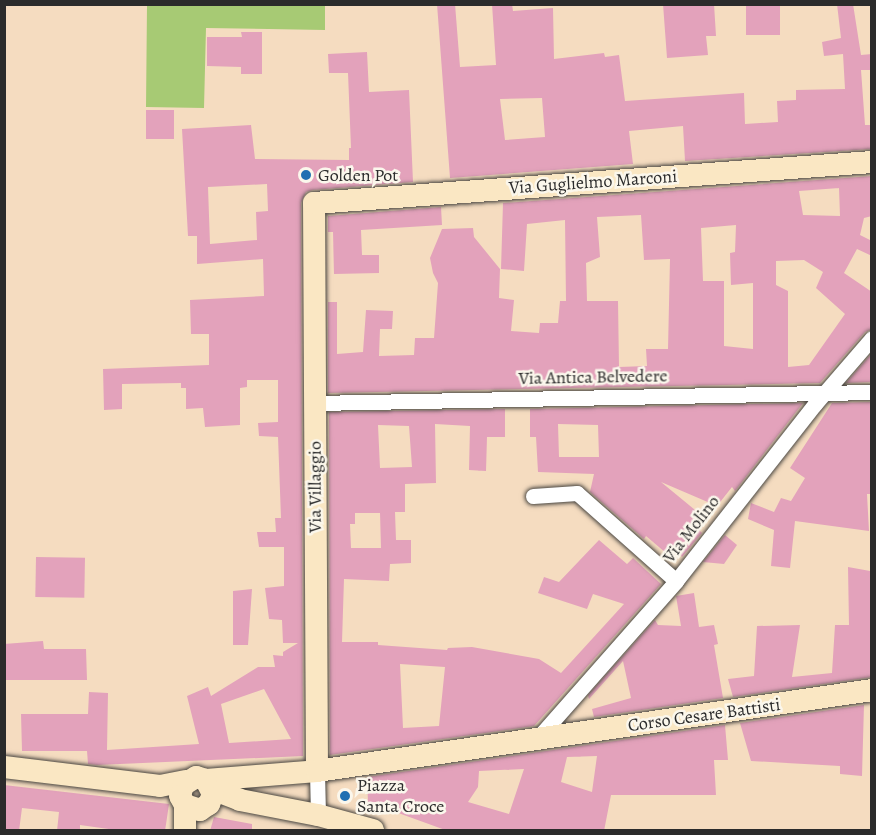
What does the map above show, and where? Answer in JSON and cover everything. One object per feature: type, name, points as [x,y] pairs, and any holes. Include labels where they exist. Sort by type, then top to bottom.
[{"type":"street","name":"Via Guglielmo Marconi","points":[[314,203],[872,162]]},
{"type":"street","name":"Via Villaggio","points":[[314,203],[317,771]]},
{"type":"street","name":"Via Molino","points":[[536,740],[676,581],[824,393],[872,338]]},
{"type":"street","name":"Via Antica Belvedere","points":[[315,403],[872,392]]},
{"type":"street","points":[[533,496],[577,493],[676,581]]},
{"type":"street","name":"Corso Cesare Battisti","points":[[197,796],[317,771],[872,690]]},
{"type":"street","points":[[4,768],[160,786],[197,796],[240,800],[318,815],[373,831]]},
{"type":"street","points":[[317,771],[318,815]]},
{"type":"street","points":[[187,831],[197,796]]},
{"type":"green space","points":[[147,5],[325,5],[325,30],[206,28],[204,108],[146,107]]},
{"type":"building","points":[[437,4],[455,4],[460,67],[496,65],[492,4],[512,4],[513,11],[553,8],[554,59],[604,53],[605,57],[619,55],[625,101],[744,93],[745,124],[778,122],[777,101],[796,100],[796,90],[845,89],[843,54],[824,56],[822,42],[841,38],[837,4],[853,4],[861,55],[872,54],[872,70],[861,70],[865,125],[872,125],[872,149],[685,161],[683,126],[629,131],[633,164],[450,178]],"holes":[[[542,98],[545,137],[505,140],[500,99]]]},
{"type":"building","points":[[663,4],[714,4],[716,36],[706,36],[708,55],[667,58]]},
{"type":"building","points":[[746,4],[780,4],[780,35],[746,35]]},
{"type":"building","points":[[241,32],[262,32],[262,74],[241,74],[241,67],[207,66],[207,37],[242,37]]},
{"type":"building","points":[[367,52],[369,92],[409,90],[413,182],[313,190],[306,192],[301,203],[303,756],[97,765],[88,764],[87,751],[22,751],[21,714],[88,714],[89,692],[108,693],[107,750],[199,744],[187,696],[208,687],[211,696],[258,667],[275,667],[273,655],[283,656],[283,652],[298,643],[283,643],[282,620],[269,619],[265,588],[284,586],[284,547],[259,547],[257,532],[276,532],[275,518],[281,518],[278,437],[259,436],[258,423],[278,422],[278,380],[247,380],[247,387],[240,388],[240,425],[205,427],[203,408],[186,409],[186,388],[181,388],[181,383],[122,384],[122,409],[104,410],[103,369],[209,365],[209,334],[191,334],[190,300],[264,296],[263,259],[197,264],[197,236],[188,236],[182,129],[251,125],[255,159],[349,160],[349,148],[351,148],[348,73],[329,73],[328,54]],"holes":[[[267,184],[268,211],[256,212],[257,240],[210,244],[208,187]],[[264,689],[291,739],[229,743],[221,704]]]},
{"type":"building","points":[[146,110],[174,110],[174,139],[146,139]]},
{"type":"building","points":[[872,176],[872,216],[864,218],[860,235],[872,241],[872,256],[857,249],[844,273],[872,292],[872,329],[865,332],[820,383],[328,393],[328,302],[337,302],[337,354],[363,352],[366,310],[393,311],[392,329],[380,329],[379,356],[414,355],[415,338],[434,338],[438,283],[430,258],[442,229],[473,228],[474,237],[500,269],[499,298],[514,300],[511,331],[539,333],[540,323],[558,323],[560,301],[566,301],[565,220],[527,224],[524,271],[501,269],[503,203]],"holes":[[[839,188],[840,216],[803,215],[799,191]],[[641,215],[644,260],[670,259],[668,349],[646,349],[647,366],[619,367],[618,301],[587,301],[586,263],[600,257],[597,217]],[[736,225],[735,252],[730,253],[731,285],[753,283],[753,349],[724,346],[724,281],[703,281],[701,228]],[[804,260],[823,272],[816,288],[845,314],[809,365],[788,367],[788,291],[776,285],[776,261]]]},
{"type":"building","points":[[441,207],[442,225],[361,230],[362,255],[379,255],[379,273],[334,274],[333,232],[328,232],[328,216]]},
{"type":"building","points":[[872,353],[872,382],[846,383]]},
{"type":"building","points":[[872,402],[872,494],[867,494],[869,531],[795,521],[790,568],[771,566],[774,530],[748,519],[751,503],[774,512],[781,498],[791,501],[805,478],[790,468],[832,403]]},
{"type":"building","points":[[803,403],[735,491],[732,487],[717,506],[661,482],[706,519],[698,529],[702,533],[682,557],[679,553],[673,559],[646,536],[644,539],[590,492],[594,474],[538,472],[536,437],[530,437],[530,409]],"holes":[[[558,424],[598,425],[599,457],[559,457]]]},
{"type":"building","points":[[505,409],[505,437],[487,437],[486,471],[469,470],[470,426],[435,424],[436,483],[405,484],[405,512],[395,512],[396,540],[411,540],[411,563],[390,564],[389,581],[344,579],[342,642],[378,642],[378,645],[447,650],[448,648],[472,647],[539,659],[561,673],[624,604],[593,594],[587,609],[538,593],[544,577],[559,582],[599,540],[627,564],[633,558],[661,584],[534,726],[330,755],[329,412]],"holes":[[[378,425],[409,426],[412,467],[380,468]],[[355,513],[380,513],[381,548],[351,548],[350,524],[355,524]],[[400,664],[445,667],[439,726],[403,728]]]},
{"type":"building","points":[[725,535],[737,545],[724,564],[703,562]]},
{"type":"building","points":[[36,557],[85,558],[84,598],[35,597]]},
{"type":"building","points":[[848,567],[870,571],[872,677],[733,697],[728,679],[754,676],[757,626],[800,625],[792,677],[832,673],[835,625],[849,625]]},
{"type":"building","points":[[252,589],[248,645],[233,645],[233,591]]},
{"type":"building","points":[[694,593],[699,627],[714,625],[718,644],[714,645],[723,698],[594,717],[592,709],[631,698],[623,661],[589,699],[588,695],[655,620],[658,625],[681,626],[676,596]]},
{"type":"building","points":[[43,641],[44,649],[86,649],[87,680],[4,680],[4,644]]},
{"type":"building","points":[[864,705],[862,776],[840,774],[840,766],[751,761],[740,723]]},
{"type":"building","points":[[725,725],[728,760],[714,760],[716,795],[611,795],[604,831],[448,831],[368,802],[367,777]],"holes":[[[597,756],[592,792],[561,782],[567,757]],[[524,769],[509,814],[468,802],[478,787],[479,771]]]},
{"type":"building","points":[[4,785],[169,804],[165,831],[123,831],[80,825],[80,831],[57,831],[59,812],[22,808],[19,831],[4,831]]},
{"type":"building","points":[[214,817],[252,824],[252,831],[210,831]]},
{"type":"place","name":"Golden Pot","points":[[306,175]]},
{"type":"place","name":"Piazza Santa Croce","points":[[345,796]]}]
